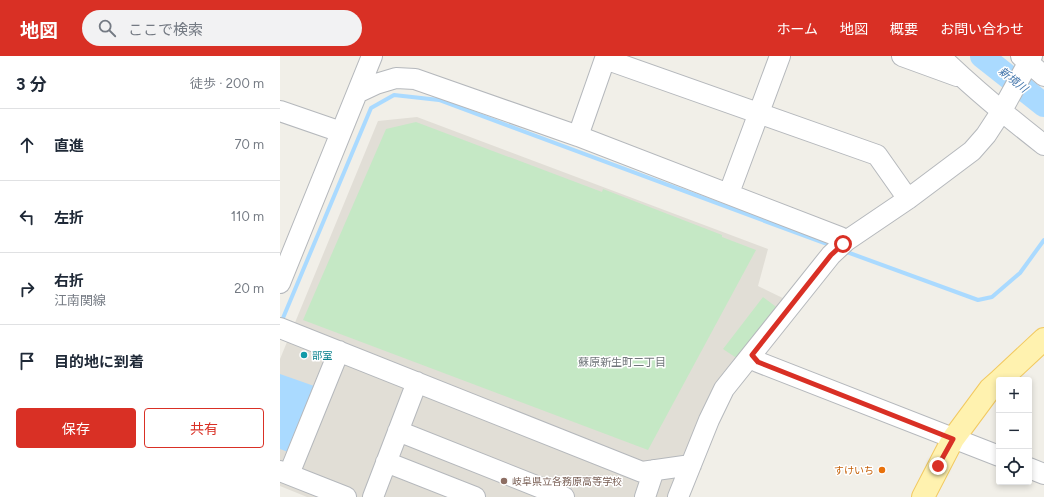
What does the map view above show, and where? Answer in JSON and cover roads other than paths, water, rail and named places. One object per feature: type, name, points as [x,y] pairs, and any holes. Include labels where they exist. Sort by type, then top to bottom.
[{"type":"main road","points":[[1002,377],[1044,339]]},
{"type":"main road","points":[[923,497],[953,439],[996,383]]},
{"type":"street","points":[[280,283],[341,132],[359,92],[372,56]]},
{"type":"street","points":[[729,194],[780,56]]},
{"type":"street","points":[[902,56],[963,78]]},
{"type":"street","points":[[940,56],[963,78],[1004,109],[1044,145]]},
{"type":"street","points":[[578,136],[606,57],[877,156],[908,199]]},
{"type":"street","points":[[678,497],[709,420],[724,389],[831,255],[846,240],[908,199],[972,151],[1004,109],[1027,60],[1044,76]]},
{"type":"street","points":[[359,92],[376,84],[396,78],[415,79],[578,136],[840,236],[846,240]]},
{"type":"street","points":[[280,111],[341,132]]},
{"type":"street","points":[[280,328],[642,472],[691,465]]},
{"type":"street","points":[[339,351],[284,473],[346,497]]},
{"type":"street","points":[[752,355],[758,362],[996,455]]},
{"type":"street","points":[[373,497],[417,382]]},
{"type":"street","points":[[398,431],[564,497]]},
{"type":"street","points":[[386,462],[475,497]]},
{"type":"street","points":[[1032,469],[1044,474]]},
{"type":"street","points":[[645,497],[654,470]]},
{"type":"water","points":[[280,374],[317,387],[288,452],[280,449]]},
{"type":"waterway","name":"新境川","points":[[982,56],[1044,105]]},
{"type":"waterway","points":[[283,318],[371,108],[394,95],[439,100],[832,246]]},
{"type":"waterway","points":[[844,251],[978,300],[992,297],[1020,273],[1044,240]]},
{"type":"place","name":"部室","points":[[304,355]]},
{"type":"place","name":"すけいち","points":[[882,470]]},
{"type":"place","name":"岐阜県立各務原高等学校","points":[[504,481]]},
{"type":"district","name":"蘇原新生町二丁目","points":[[622,362]]}]
